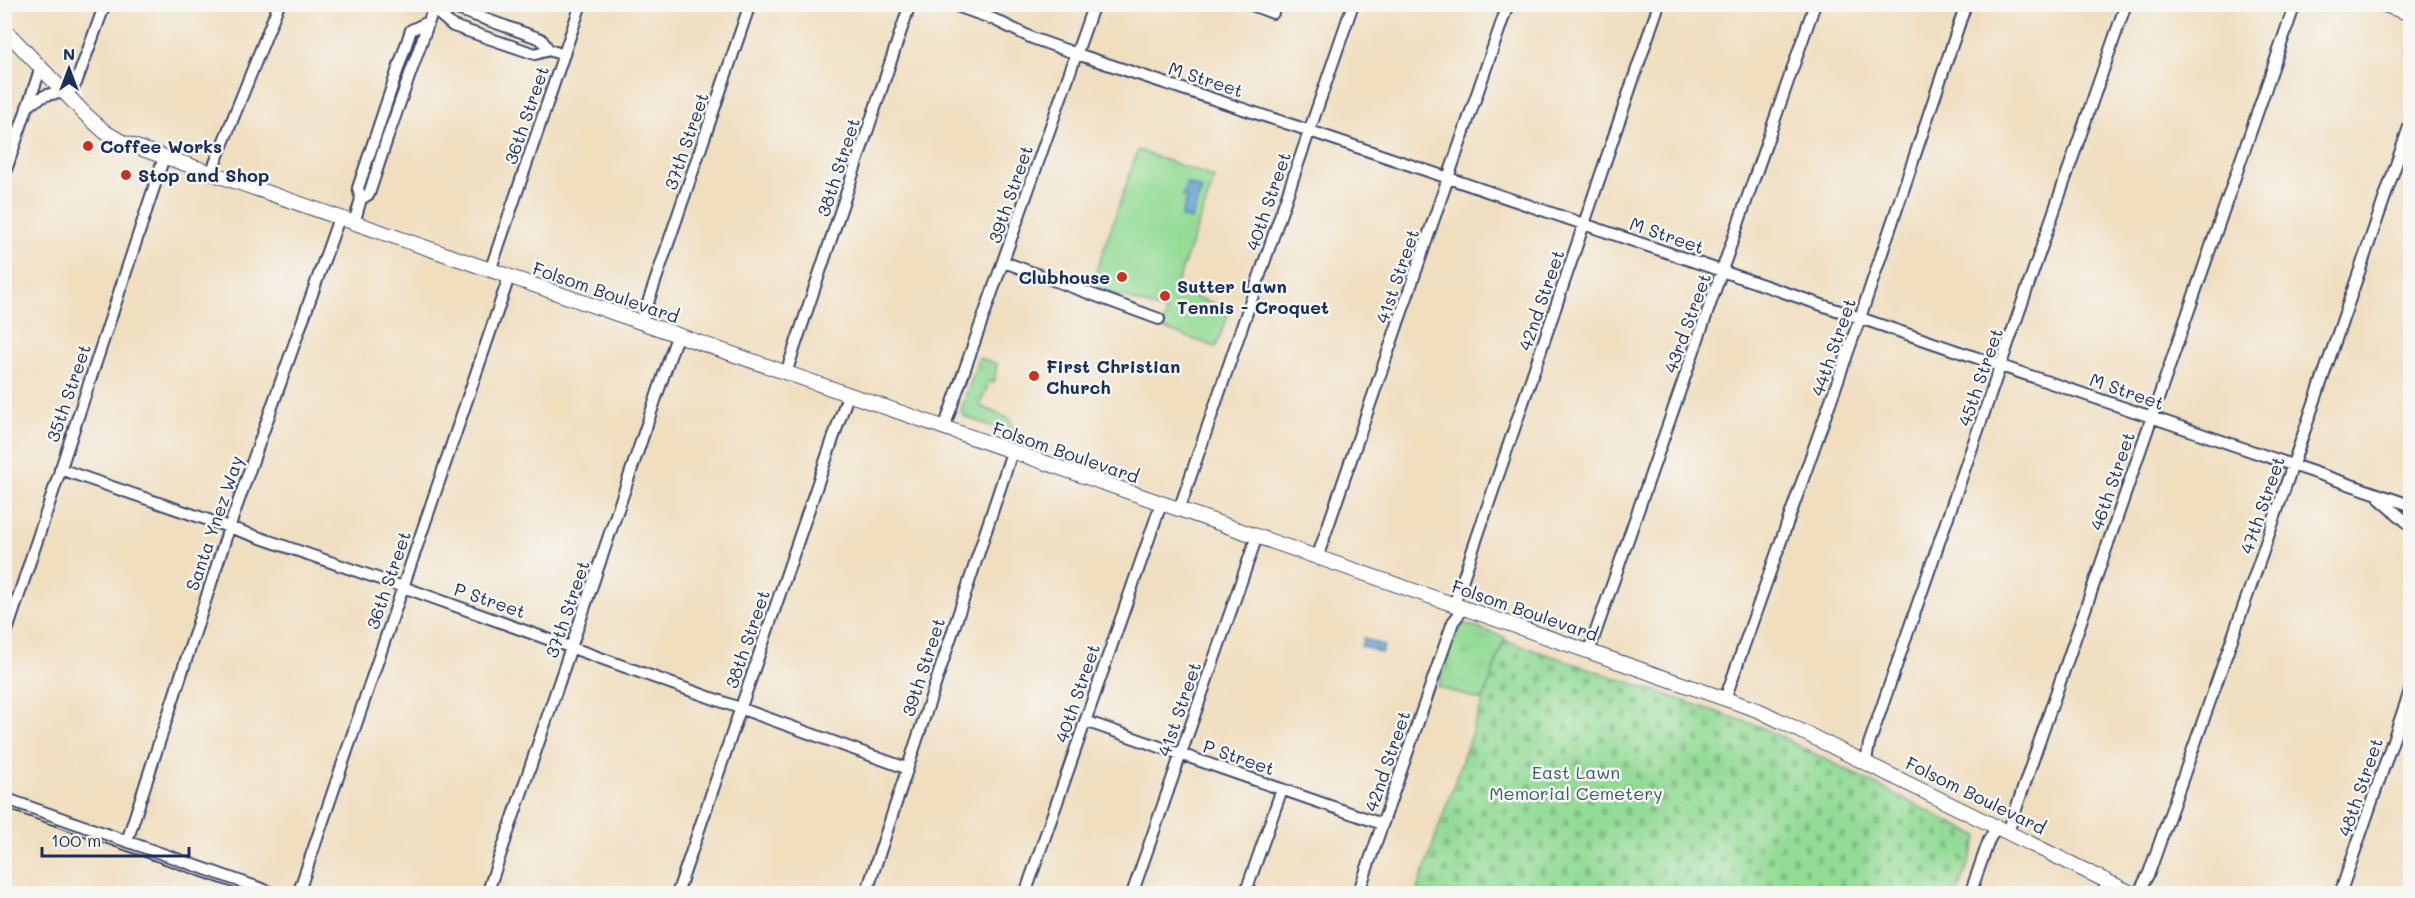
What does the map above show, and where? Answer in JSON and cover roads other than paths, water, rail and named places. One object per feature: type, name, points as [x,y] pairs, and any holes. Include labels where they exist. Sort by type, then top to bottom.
[{"type":"main road","points":[[2382,4],[2410,14]]},
{"type":"main road","name":"Folsom Boulevard","points":[[4,29],[85,114],[112,137],[490,271],[1589,651],[1782,720],[2133,894]]},
{"type":"street","points":[[27,107],[48,93],[68,94],[76,83],[105,4]]},
{"type":"street","points":[[211,173],[279,4]]},
{"type":"street","name":"36th Street","points":[[490,271],[581,4]]},
{"type":"street","name":"37th Street","points":[[641,323],[750,4]]},
{"type":"street","name":"38th Street","points":[[786,374],[910,4]]},
{"type":"street","name":"M Street","points":[[951,4],[1077,54],[2410,505]]},
{"type":"street","name":"39th Street","points":[[944,428],[1094,4]]},
{"type":"street","points":[[1249,4],[1273,13]]},
{"type":"street","name":"40th Street","points":[[1179,510],[1353,4]]},
{"type":"street","name":"41st Street","points":[[1317,558],[1508,4]]},
{"type":"street","name":"42nd Street","points":[[1358,894],[1459,607],[1584,224],[1659,4]]},
{"type":"street","name":"43rd Street","points":[[1589,651],[1815,4]]},
{"type":"street","name":"44th Street","points":[[1725,699],[1860,318],[1966,4]]},
{"type":"street","name":"45th Street","points":[[1866,761],[1869,744],[2126,4]]},
{"type":"street","name":"46th Street","points":[[1970,894],[1989,840],[2002,829],[2151,417],[2295,4]]},
{"type":"street","points":[[434,7],[457,9],[541,39],[549,50],[564,55]]},
{"type":"street","points":[[434,7],[453,26],[536,54],[549,50]]},
{"type":"street","points":[[361,199],[369,194],[434,7]]},
{"type":"street","points":[[354,223],[361,199],[357,188],[411,30],[428,22]]},
{"type":"street","points":[[4,176],[41,67]]},
{"type":"street","name":"47th Street","points":[[2138,894],[2149,873],[2410,124]]},
{"type":"street","points":[[374,134],[387,139]]},
{"type":"street","name":"35th Street","points":[[4,640],[164,157]]},
{"type":"street","name":"Santa Ynez Way","points":[[127,841],[229,528],[339,218]]},
{"type":"street","points":[[1004,262],[1159,319]]},
{"type":"street","name":"36th Street","points":[[298,894],[509,277]]},
{"type":"street","name":"37th Street","points":[[487,894],[677,336]]},
{"type":"street","name":"38th Street","points":[[677,894],[848,395]]},
{"type":"street","name":"39th Street","points":[[866,894],[1012,452]]},
{"type":"street","name":"P Street","points":[[60,469],[403,587],[906,768]]},
{"type":"street","name":"M Street","points":[[2373,493],[2410,525]]},
{"type":"street","name":"40th Street","points":[[1025,894],[1161,504]]},
{"type":"street","name":"41st Street","points":[[1132,894],[1257,536]]},
{"type":"street","name":"48th Street","points":[[2340,894],[2410,691]]},
{"type":"street","name":"P Street","points":[[1085,721],[1382,824]]},
{"type":"street","points":[[1245,894],[1282,789]]},
{"type":"street","points":[[4,798],[276,894]]},
{"type":"water","points":[[1187,183],[1202,189],[1191,220],[1181,217],[1187,198],[1182,196]]},
{"type":"water","points":[[1364,638],[1384,646],[1382,653],[1361,646]]},
{"type":"tram line","points":[[4,808],[250,894]]},
{"type":"place","name":"Coffee Works","points":[[88,146]]},
{"type":"place","name":"Stop and Shop","points":[[126,175]]},
{"type":"place","name":"Clubhouse","points":[[1122,277]]},
{"type":"place","name":"Sutter Lawn Tennis - Croquet","points":[[1165,296]]},
{"type":"place","name":"First Christian Church","points":[[1034,376]]},
{"type":"park label","name":"East Lawn Memorial Cemetery","points":[[1576,782]]}]
